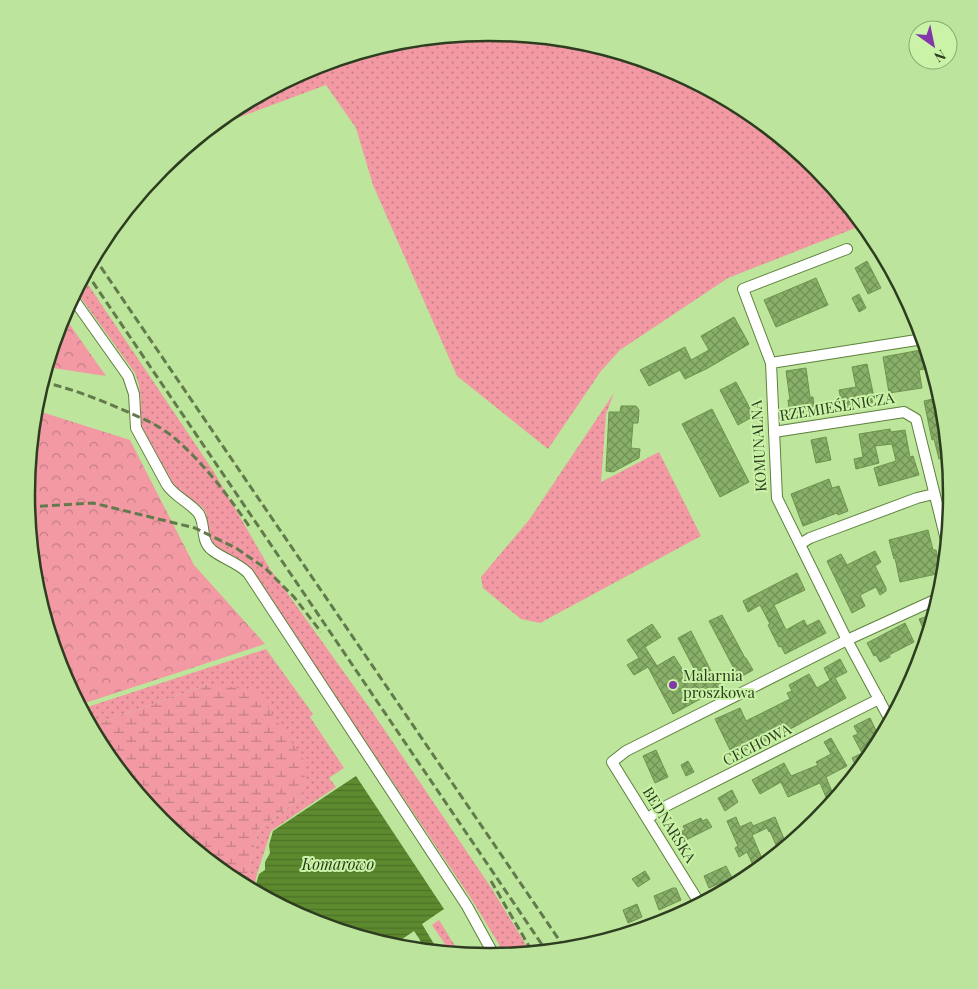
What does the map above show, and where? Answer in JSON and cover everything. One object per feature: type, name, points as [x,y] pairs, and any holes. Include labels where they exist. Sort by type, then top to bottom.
[{"type":"street","name":"KOMUNALNA","points":[[847,249],[743,289],[771,363],[776,498],[847,640],[887,713]]},
{"type":"street","points":[[77,305],[128,376],[134,394],[136,428],[167,486],[171,492],[199,514],[204,538],[211,550],[242,567],[248,573],[468,906],[490,948]]},
{"type":"street","points":[[771,363],[916,340]]},
{"type":"street","name":"RZEMIEŚLNICZA","points":[[774,432],[904,412],[916,419],[942,525]]},
{"type":"street","points":[[800,544],[819,534],[917,498],[934,494]]},
{"type":"street","points":[[847,640],[930,602]]},
{"type":"street","name":"BEDNARSKA","points":[[697,898],[612,762],[626,751],[847,640]]},
{"type":"street","name":"CECHOWA","points":[[648,818],[666,806],[879,699]]},
{"type":"green space","points":[[459,41],[519,41],[578,49],[607,56],[663,75],[690,87],[741,117],[765,134],[810,173],[856,228],[728,278],[620,350],[601,371],[548,449],[457,376],[373,185],[356,128],[326,85],[234,119],[262,101],[315,75],[371,56],[400,49]]},
{"type":"green space","points":[[87,284],[214,472],[270,569],[371,710],[490,886],[527,947],[501,948],[472,900],[248,566],[215,546],[210,538],[206,513],[202,507],[176,488],[142,432],[140,420],[141,400],[135,373],[81,297]]},
{"type":"green space","points":[[69,324],[106,376],[53,368]]},
{"type":"green space","points":[[614,393],[606,414],[601,482],[659,452],[701,536],[540,623],[521,619],[483,588],[481,577],[529,520]]},
{"type":"green space","points":[[43,412],[130,440],[194,565],[265,644],[86,703],[70,668],[50,612],[39,554],[35,494],[36,465]]},
{"type":"green space","points":[[266,649],[313,714],[310,717],[344,768],[329,778],[336,787],[271,831],[255,883],[246,878],[259,829],[303,796],[209,684],[97,724],[88,707]]},
{"type":"green space","points":[[209,684],[256,690],[306,763],[303,796],[259,829],[246,878],[213,855],[168,816],[129,771],[97,724]]},
{"type":"green space","points":[[439,920],[456,948],[443,946],[445,944],[432,925]]},
{"type":"water","name":"Komarowo","points":[[356,776],[444,909],[422,924],[433,945],[421,943],[414,931],[401,940],[343,924],[288,902],[256,884],[259,874],[265,870],[265,862],[270,853],[269,845],[273,831]]},
{"type":"building","points":[[867,261],[881,288],[868,294],[855,268]]},
{"type":"building","points":[[816,278],[828,305],[776,327],[764,300]]},
{"type":"building","points":[[859,294],[866,308],[859,312],[852,298]]},
{"type":"building","points":[[734,317],[749,344],[685,379],[680,370],[649,386],[640,370],[685,347],[691,360],[709,350],[701,336]]},
{"type":"building","points":[[919,350],[925,369],[919,370],[922,388],[889,393],[883,357]]},
{"type":"building","points":[[867,364],[875,402],[843,409],[839,390],[856,387],[852,367]]},
{"type":"building","points":[[806,368],[810,397],[813,397],[815,414],[790,417],[786,371]]},
{"type":"building","points":[[736,382],[754,416],[738,425],[720,390]]},
{"type":"building","points":[[933,399],[941,458],[939,459],[934,439],[932,440],[924,401]]},
{"type":"building","points":[[621,406],[636,406],[639,410],[638,423],[633,423],[631,448],[640,449],[639,458],[613,472],[606,471],[609,412],[620,412]]},
{"type":"building","points":[[712,409],[749,482],[720,497],[682,424]]},
{"type":"building","points":[[890,429],[891,432],[905,430],[910,457],[913,456],[919,475],[879,486],[874,468],[896,461],[892,444],[875,446],[879,463],[856,469],[854,459],[863,457],[859,434]]},
{"type":"building","points":[[826,437],[831,460],[816,463],[811,440]]},
{"type":"building","points":[[829,479],[832,488],[839,486],[848,511],[838,515],[837,513],[803,526],[791,494]]},
{"type":"building","points":[[928,530],[933,550],[936,550],[938,559],[936,574],[900,582],[889,540]]},
{"type":"building","points":[[875,551],[881,562],[875,566],[886,591],[880,595],[876,587],[860,595],[865,606],[852,613],[827,561],[841,554],[847,565]]},
{"type":"building","points":[[797,573],[805,590],[774,605],[786,630],[804,620],[807,626],[819,620],[826,633],[785,654],[781,646],[779,647],[760,605],[748,612],[743,601]]},
{"type":"building","points":[[722,615],[753,670],[739,678],[709,621]]},
{"type":"building","points":[[927,616],[923,628],[919,619]]},
{"type":"building","points":[[905,623],[914,642],[880,662],[876,655],[874,656],[867,643]]},
{"type":"building","points":[[652,624],[661,637],[645,647],[657,666],[674,656],[691,683],[699,678],[678,638],[691,631],[713,675],[715,674],[722,687],[673,714],[648,667],[634,675],[627,665],[639,658],[627,640]]},
{"type":"building","points":[[840,659],[847,672],[835,678],[846,698],[794,727],[733,756],[715,719],[740,708],[746,721],[790,699],[787,693],[792,691],[789,685],[809,674],[817,688],[832,679],[830,680],[824,668]]},
{"type":"building","points":[[870,718],[876,731],[862,753],[853,736],[858,734],[854,726]]},
{"type":"building","points":[[831,738],[847,766],[826,777],[832,792],[828,796],[826,797],[820,783],[788,797],[781,782],[760,794],[752,780],[784,763],[791,776],[818,765],[816,762],[831,754],[824,742]]},
{"type":"building","points":[[656,750],[668,777],[655,783],[643,756]]},
{"type":"building","points":[[862,753],[855,763],[852,758]]},
{"type":"building","points":[[688,761],[694,772],[686,776],[681,765]]},
{"type":"building","points":[[732,790],[738,802],[725,811],[718,798]]},
{"type":"building","points":[[736,817],[740,827],[751,822],[753,826],[775,817],[784,839],[776,846],[767,828],[752,835],[762,857],[752,864],[747,852],[739,857],[735,848],[738,846],[727,821]]},
{"type":"building","points":[[701,818],[702,821],[707,819],[712,827],[684,841],[680,832],[685,830],[683,826]]},
{"type":"building","points":[[726,866],[732,878],[709,888],[704,876]]},
{"type":"building","points":[[645,871],[650,879],[638,887],[632,879]]},
{"type":"building","points":[[676,888],[681,900],[659,910],[654,896]]},
{"type":"building","points":[[637,904],[642,917],[628,923],[623,910]]},
{"type":"railway","points":[[98,263],[561,943]]},
{"type":"railway","points":[[90,278],[543,946]]},
{"type":"railway","points":[[49,384],[72,390],[121,409],[148,421],[172,436],[204,467],[249,526]]},
{"type":"railway","points":[[35,507],[93,503],[195,528],[236,548],[265,568],[294,597],[321,632]]},
{"type":"railway","points":[[491,881],[529,947]]},
{"type":"place","name":"Malarnia proszkowa","points":[[673,685]]}]
